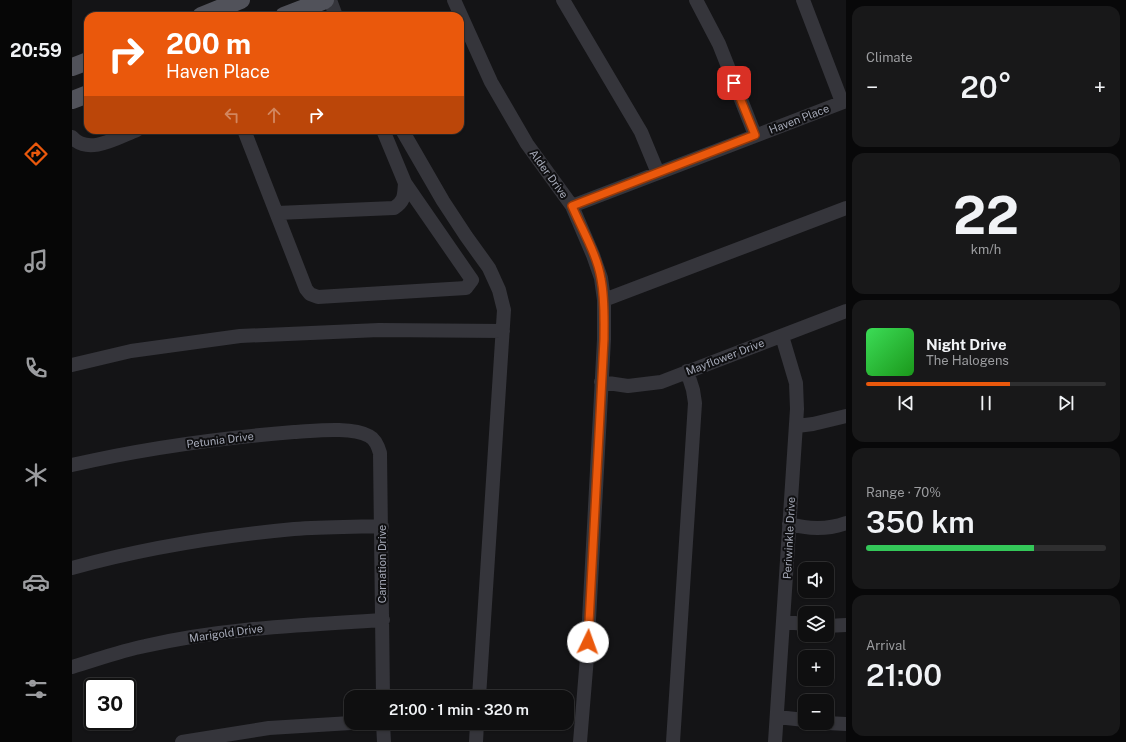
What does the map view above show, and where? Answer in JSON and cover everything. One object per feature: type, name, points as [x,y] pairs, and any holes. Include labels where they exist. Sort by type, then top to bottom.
[{"type":"main road","points":[[211,12],[241,0]]},
{"type":"main road","points":[[294,12],[325,0]]},
{"type":"main road","points":[[72,67],[84,62]]},
{"type":"main road","points":[[72,79],[84,74]]},
{"type":"main road","points":[[72,100],[84,96]]},
{"type":"street","points":[[330,0],[334,12]]},
{"type":"street","name":"Alder Drive","points":[[454,0],[458,12]]},
{"type":"street","points":[[563,0],[641,132],[658,173]]},
{"type":"street","points":[[696,0],[719,44],[755,135]]},
{"type":"street","points":[[803,0],[844,101]]},
{"type":"street","name":"Alder Drive","points":[[464,34],[527,144],[572,206],[594,254],[601,278],[604,300],[602,382],[587,650],[580,742]]},
{"type":"street","name":"Haven Place","points":[[572,206],[844,101]]},
{"type":"street","points":[[72,137],[84,145],[92,146],[126,134]]},
{"type":"street","points":[[246,134],[306,289],[310,294],[318,297],[466,288],[472,280],[405,183],[385,134]]},
{"type":"street","points":[[404,134],[451,213],[489,268],[499,290],[504,310],[479,690]]},
{"type":"street","points":[[277,213],[394,208],[401,203],[404,198],[405,183]]},
{"type":"street","points":[[604,300],[846,208]]},
{"type":"street","name":"Mayflower Drive","points":[[602,382],[628,386],[661,382],[846,311]]},
{"type":"street","points":[[72,365],[131,351],[240,336],[379,330],[503,331]]},
{"type":"street","name":"Periwinkle Drive","points":[[775,742],[784,622],[792,469],[797,426],[796,383],[782,336]]},
{"type":"street","points":[[673,742],[695,403],[693,390],[687,371]]},
{"type":"street","points":[[797,426],[813,424],[846,416]]},
{"type":"street","name":"Petunia Drive","points":[[72,465],[115,455],[162,447],[270,434],[314,431],[354,431],[369,436]]},
{"type":"street","name":"Carnation Drive","points":[[369,436],[377,443],[380,453],[383,690]]},
{"type":"street","points":[[789,524],[806,528],[823,528],[846,523]]},
{"type":"street","points":[[72,568],[122,554],[204,541],[294,529],[382,526]]},
{"type":"street","name":"Marigold Drive","points":[[72,667],[144,646],[210,634],[259,628],[383,620]]},
{"type":"street","points":[[784,622],[798,623]]},
{"type":"street","points":[[834,626],[846,625]]},
{"type":"street","points":[[777,717],[798,719]]},
{"type":"street","points":[[182,742],[269,728],[344,723]]},
{"type":"street","points":[[834,723],[846,724]]},
{"type":"street","points":[[383,730],[384,742]]},
{"type":"street","points":[[476,742],[477,730]]},
{"type":"route","points":[[588,642],[604,339],[604,300],[601,278],[594,254],[572,206],[755,135],[734,83]]}]
